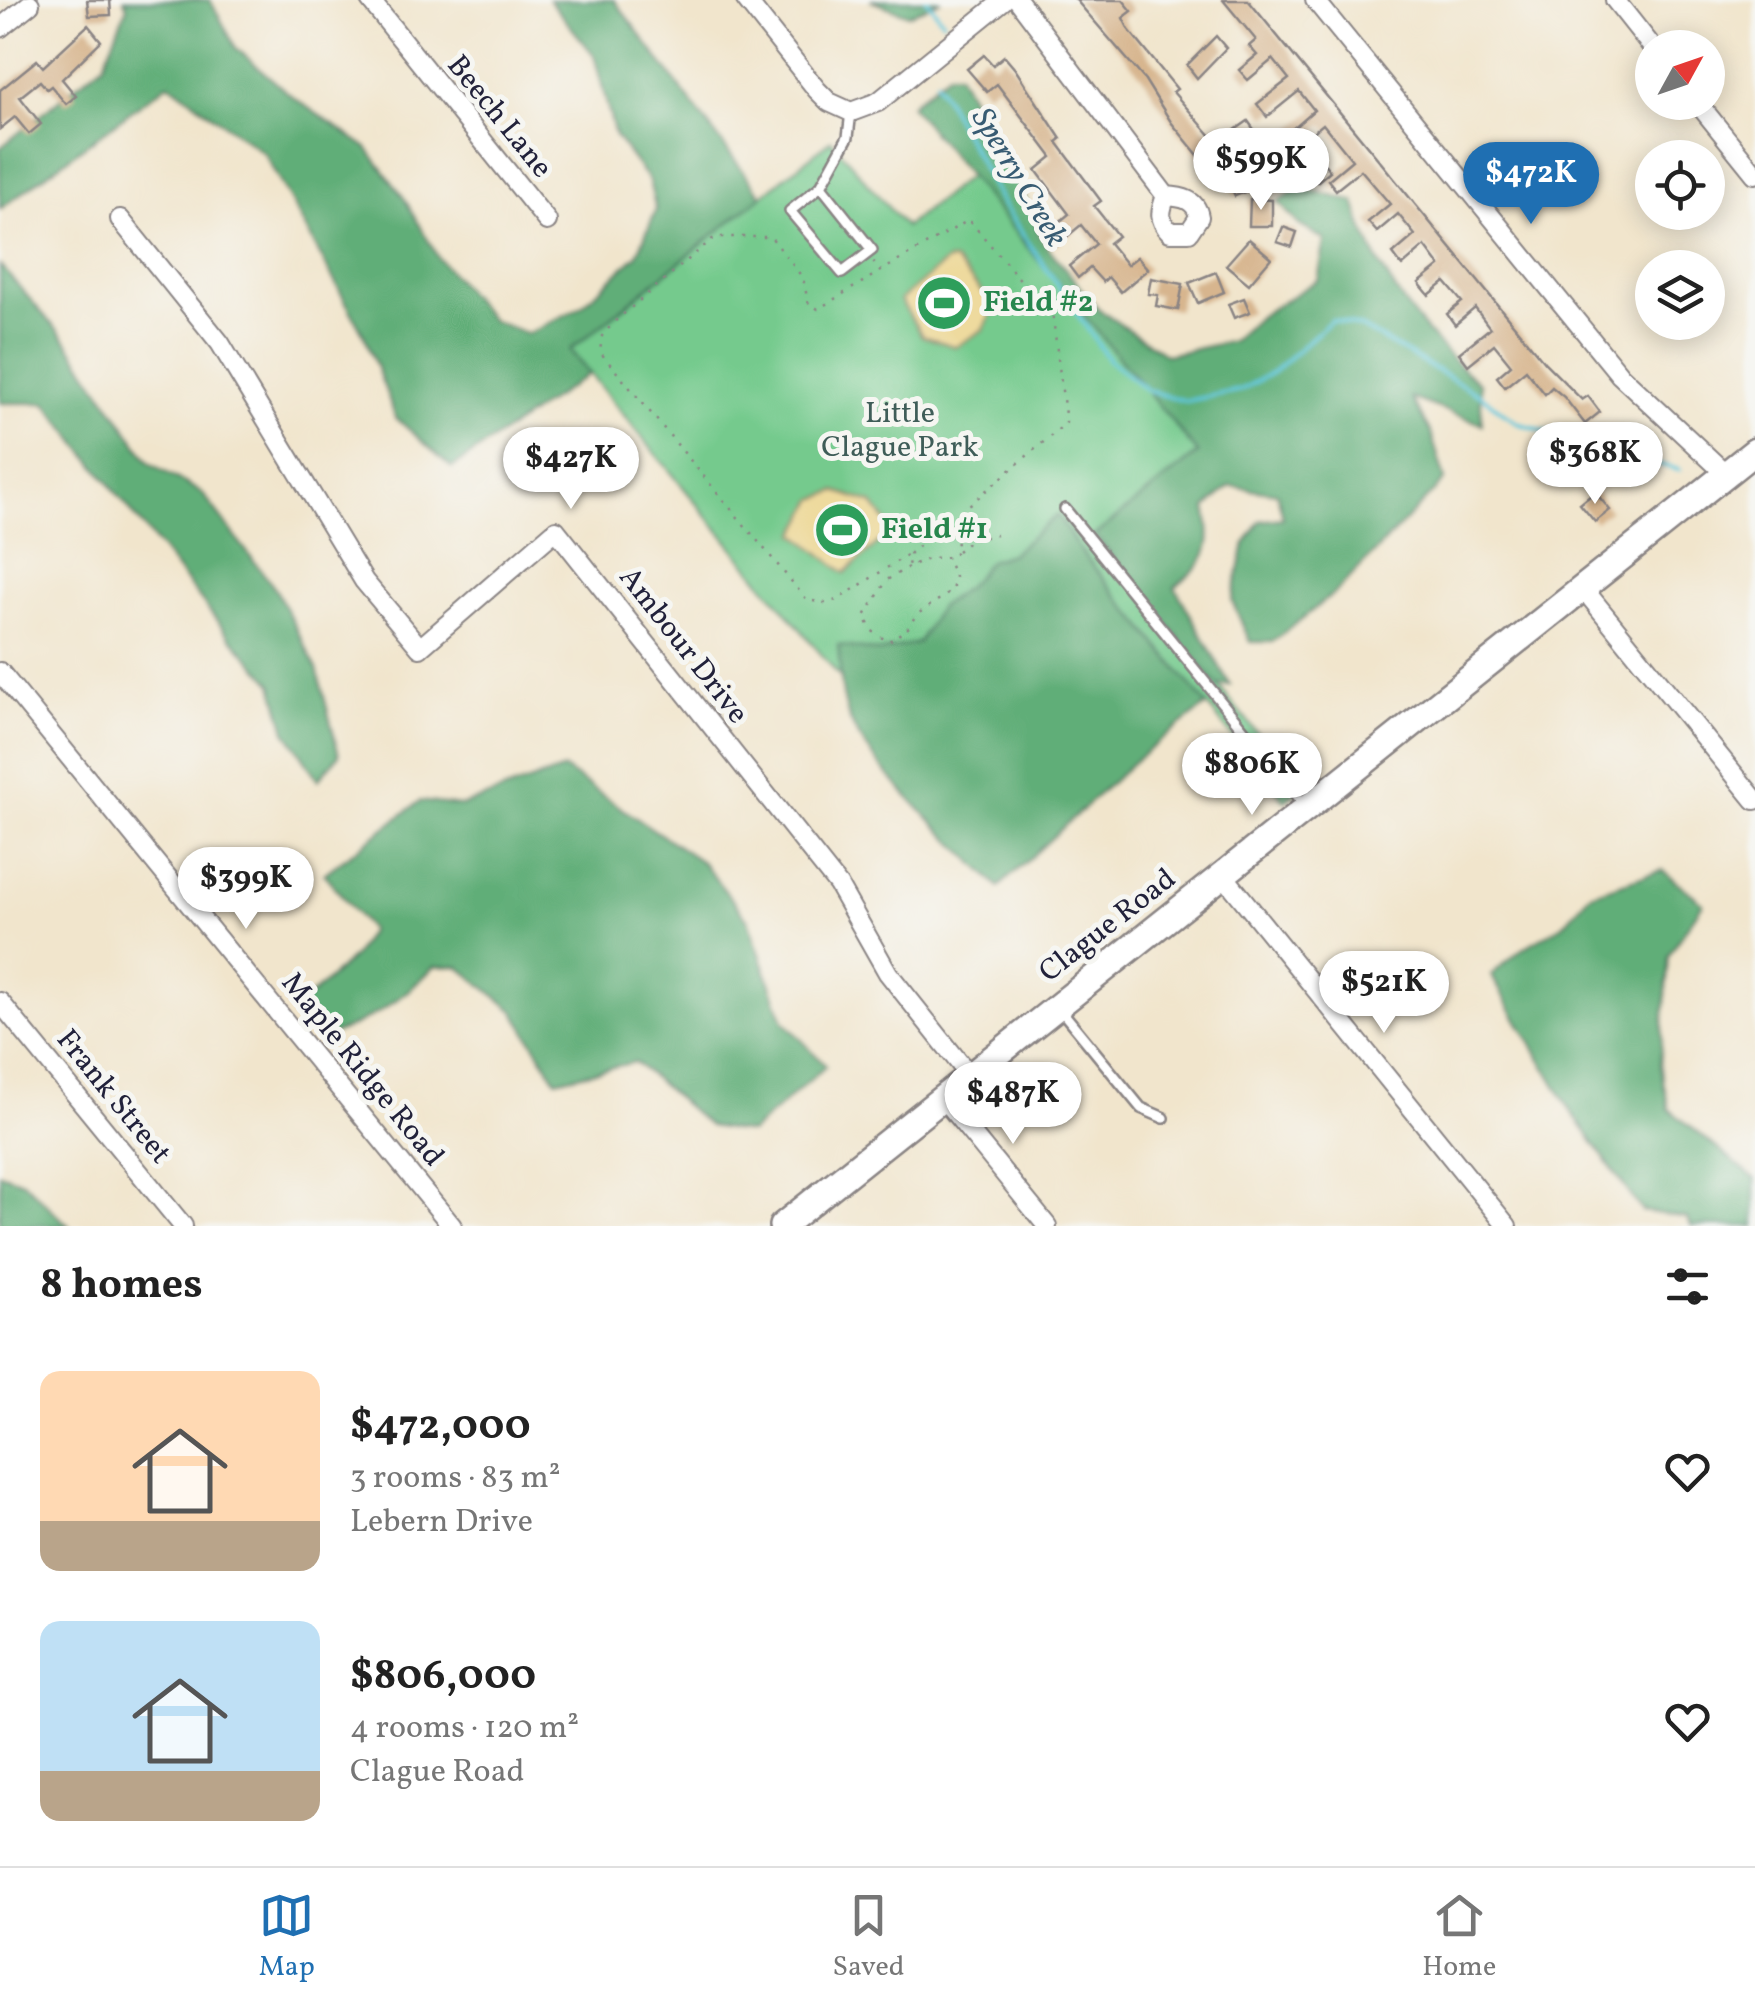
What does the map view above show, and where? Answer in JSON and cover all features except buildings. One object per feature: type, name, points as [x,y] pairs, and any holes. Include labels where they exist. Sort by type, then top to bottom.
[{"type":"main road","name":"Clague Road","points":[[782,1226],[1755,451]]},
{"type":"street","name":"Beech Lane","points":[[370,0],[548,221]]},
{"type":"street","points":[[746,0],[817,90],[829,102],[851,112],[878,102],[1004,0]]},
{"type":"street","points":[[1018,0],[1166,196]]},
{"type":"street","points":[[1315,0],[1620,375],[1726,474]]},
{"type":"street","points":[[1614,0],[1638,30]]},
{"type":"street","points":[[0,28],[30,4]]},
{"type":"street","points":[[1712,120],[1755,174]]},
{"type":"street","name":"Ambour Drive","points":[[120,220],[220,343],[364,580],[420,648],[556,530],[838,885],[888,973],[969,1075]]},
{"type":"street","points":[[1582,588],[1755,800]]},
{"type":"street","name":"Maple Ridge Road","points":[[0,672],[452,1226]]},
{"type":"street","points":[[1224,876],[1506,1226]]},
{"type":"street","name":"Frank Street","points":[[0,1002],[183,1226]]},
{"type":"street","points":[[942,1098],[1046,1226]]},
{"type":"lane","points":[[821,186],[872,250],[842,273],[790,212],[821,186],[848,137],[851,112]]},
{"type":"lane","points":[[1065,509],[1308,810]]},
{"type":"lane","points":[[1058,1006],[1141,1108],[1164,1118]]},
{"type":"path","points":[[954,553],[962,512],[1066,423],[1053,318],[969,220],[818,309],[808,302],[802,278],[771,237],[715,237],[602,336],[600,352],[807,600],[826,604],[837,600],[910,553],[938,529],[956,528]]},
{"type":"path","points":[[872,261],[880,271]]},
{"type":"path","points":[[946,559],[955,576],[952,591],[912,617],[908,628],[888,642],[871,630],[867,610],[887,580],[926,559],[946,559],[971,540],[996,536]]},
{"type":"path","points":[[910,553],[908,566],[912,566]]},
{"type":"green space","points":[[124,0],[210,0],[236,48],[294,98],[367,148],[404,198],[439,259],[491,320],[528,334],[582,306],[637,255],[656,210],[649,181],[615,136],[594,55],[549,0],[614,0],[762,196],[570,350],[589,374],[452,468],[396,418],[365,337],[264,153],[169,83],[0,209],[0,148],[104,63],[127,7]]},
{"type":"green space","points":[[870,0],[941,0],[908,15]]},
{"type":"green space","points":[[948,73],[958,73],[1029,205],[1041,239],[1099,310],[1166,355],[1232,341],[1260,316],[1318,280],[1325,240],[1299,225],[1278,202],[1299,187],[1355,202],[1388,279],[1421,324],[1480,384],[1482,424],[1411,398],[1431,433],[1445,480],[1336,592],[1272,642],[1250,642],[1232,601],[1245,544],[1260,521],[1283,518],[1277,493],[1230,486],[1206,508],[1210,534],[1206,553],[1175,587],[1230,685],[1217,685],[1095,535],[1198,453],[910,105]]},
{"type":"green space","name":"Little Clague Park","points":[[831,140],[905,227],[969,176],[1198,453],[1096,536],[1301,787],[1285,801],[1079,549],[873,717],[570,350]]},
{"type":"green space","points":[[0,265],[66,340],[150,463],[202,493],[276,590],[317,669],[339,755],[318,780],[286,731],[273,684],[225,631],[46,403],[0,403]]},
{"type":"green space","points":[[1057,515],[1079,549],[1207,705],[1133,762],[999,887],[921,810],[866,747],[846,708],[838,645],[880,652],[918,643],[940,606],[967,587],[989,561],[1011,554]]},
{"type":"green space","points":[[564,769],[703,863],[748,920],[784,1021],[826,1066],[750,1133],[709,1126],[635,1062],[556,1080],[514,1011],[458,966],[434,967],[385,1008],[328,1036],[302,1003],[354,956],[370,930],[324,874],[420,801],[461,806]]},
{"type":"green space","points":[[1662,870],[1703,903],[1669,955],[1660,1066],[1669,1109],[1755,1179],[1755,1226],[1690,1226],[1687,1218],[1642,1211],[1572,1113],[1491,975],[1522,949],[1563,925],[1590,894]]},
{"type":"green space","points":[[0,1173],[23,1181],[69,1226],[0,1226]]},
{"type":"sand","points":[[947,261],[954,261],[995,306],[984,329],[956,347],[922,336],[900,300]]},
{"type":"sand","points":[[836,491],[872,503],[893,530],[845,573],[796,534],[815,499]]},
{"type":"waterway","name":"Sperry Creek","points":[[927,0],[943,21]]},
{"type":"waterway","name":"Sperry Creek","points":[[936,81],[1002,204],[1109,360],[1148,391],[1186,401],[1241,390],[1273,372],[1332,320],[1362,328],[1482,396],[1517,423],[1679,470]]},
{"type":"place","name":"Field #2","points":[[944,303]]},
{"type":"place","name":"Field #1","points":[[842,530]]}]
